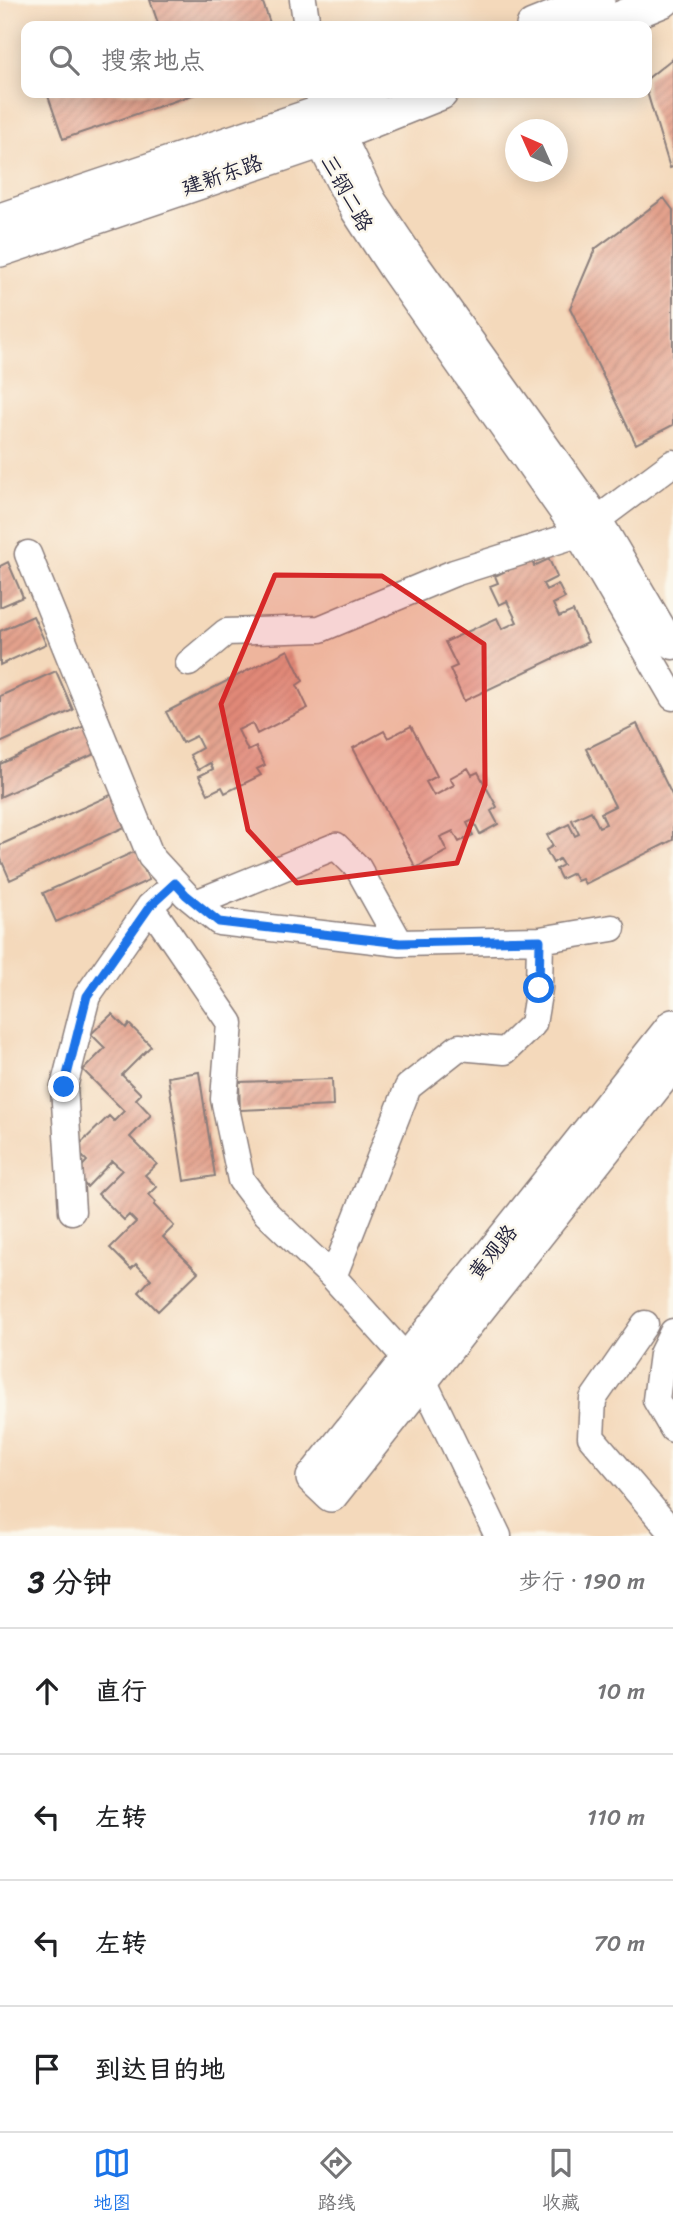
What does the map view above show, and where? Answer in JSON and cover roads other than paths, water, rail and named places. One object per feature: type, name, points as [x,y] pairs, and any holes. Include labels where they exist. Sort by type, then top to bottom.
[{"type":"main road","points":[[546,21],[598,0]]},
{"type":"main road","points":[[613,21],[664,0]]},
{"type":"main road","name":"建新东路","points":[[0,250],[325,120],[361,98]]},
{"type":"main road","name":"建新东路","points":[[0,220],[325,120],[420,98]]},
{"type":"main road","name":"黄观路","points":[[322,1487],[415,1369],[673,1026]]},
{"type":"main road","name":"黄观路","points":[[415,1369],[673,1063]]},
{"type":"street","points":[[303,0],[306,21]]},
{"type":"street","name":"三钢二路","points":[[325,120],[354,211],[384,258],[589,527],[673,646]]},
{"type":"street","points":[[189,663],[226,632],[320,629],[453,573],[589,527],[673,463]]},
{"type":"street","name":"三钢二路","points":[[589,527],[673,697]]},
{"type":"street","points":[[28,554],[151,857],[175,883],[219,922],[400,943],[540,940],[612,928]]},
{"type":"street","points":[[196,903],[336,846],[358,869],[400,943]]},
{"type":"street","points":[[72,1211],[64,1087],[87,996],[150,906],[175,883]]},
{"type":"street","points":[[150,906],[230,1023],[224,1099],[241,1180],[266,1213],[333,1278],[415,1369],[498,1536]]},
{"type":"street","points":[[333,1278],[408,1087],[459,1047],[505,1051],[533,1024],[539,988],[540,940]]},
{"type":"street","points":[[645,1324],[593,1399],[591,1437],[673,1533]]},
{"type":"street","points":[[673,1332],[662,1354],[656,1400],[673,1429]]}]
